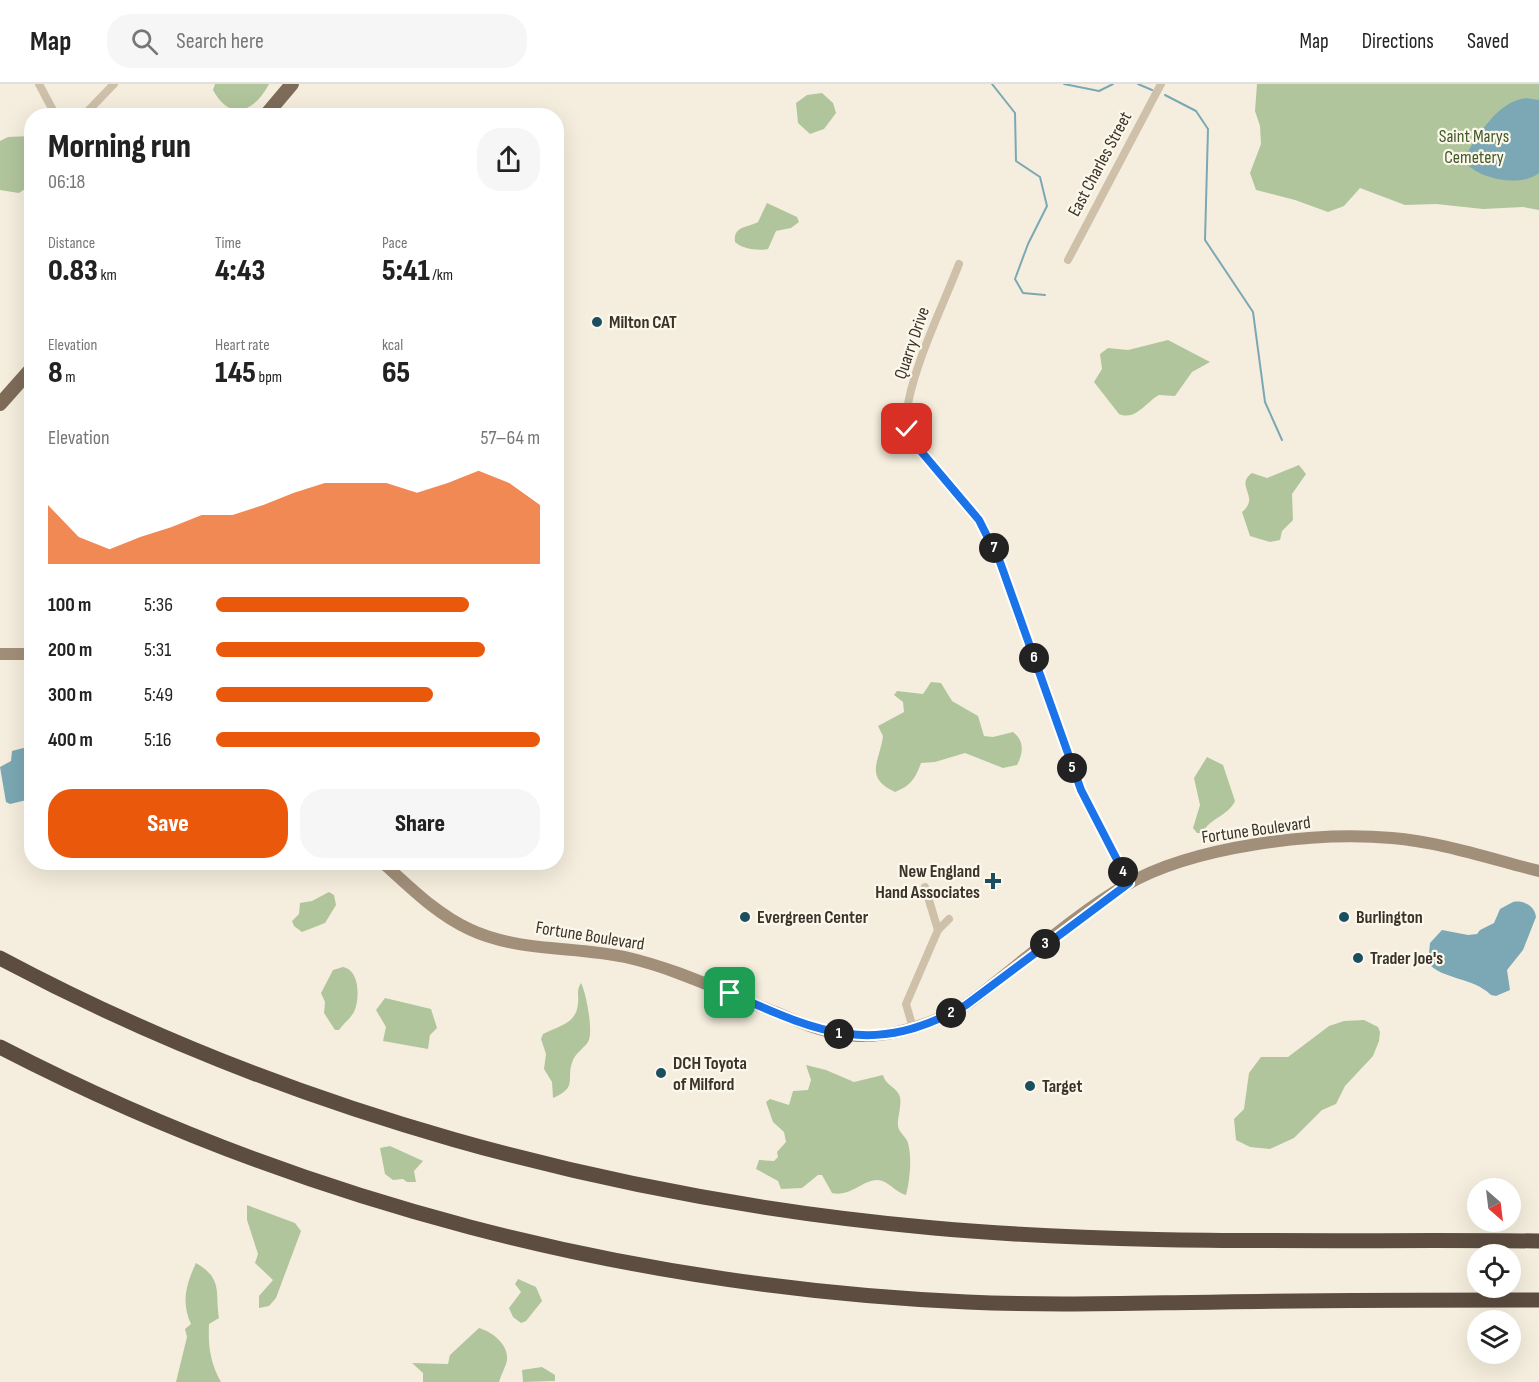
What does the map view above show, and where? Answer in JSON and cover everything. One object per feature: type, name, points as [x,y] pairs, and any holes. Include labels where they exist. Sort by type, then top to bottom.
[{"type":"highway","points":[[0,958],[115,1014],[230,1064],[359,1109],[480,1147],[685,1194],[856,1220],[1017,1233],[1213,1238],[1539,1239]]},
{"type":"highway","points":[[0,1047],[84,1089],[231,1151],[396,1208],[545,1246],[726,1281],[806,1290],[970,1302],[1539,1300]]},
{"type":"main road","points":[[272,108],[292,84]]},
{"type":"main road","points":[[0,404],[24,377]]},
{"type":"main road","points":[[0,654],[24,654]]},
{"type":"main road","name":"Fortune Boulevard","points":[[392,870],[447,916],[468,929],[492,938],[612,955],[653,964],[832,1033],[883,1035],[914,1028],[945,1017],[966,1005],[1129,883],[1190,858],[1223,850],[1281,841],[1369,837],[1431,845],[1539,871]]},
{"type":"street","points":[[39,84],[52,108]]},
{"type":"street","points":[[91,108],[114,84]]},
{"type":"street","name":"East Charles Street","points":[[1068,260],[1161,84]]},
{"type":"street","name":"Quarry Drive","points":[[958,264],[916,377],[906,418],[907,429],[918,449],[986,531],[1000,562],[1081,790],[1129,883]]},
{"type":"street","points":[[924,887],[938,930]]},
{"type":"street","points":[[914,1028],[906,1004],[938,930],[949,919]]},
{"type":"green space","points":[[215,84],[269,84],[257,101],[246,108],[227,107],[213,90]]},
{"type":"green space","name":"Saint Marys Cemetery","points":[[1257,84],[1539,84],[1539,210],[1523,207],[1483,209],[1436,204],[1405,205],[1360,188],[1344,206],[1328,212],[1295,200],[1256,190],[1250,173],[1261,144],[1260,126],[1255,111]]},
{"type":"green space","points":[[822,93],[833,103],[836,113],[824,129],[810,134],[798,123],[796,103],[807,95]]},
{"type":"green space","points":[[24,136],[24,190],[19,193],[0,190],[0,141],[8,137]]},
{"type":"green space","points":[[767,203],[797,217],[799,222],[791,228],[776,231],[768,249],[750,249],[735,242],[738,230],[758,222]]},
{"type":"green space","points":[[1168,340],[1210,362],[1192,372],[1175,396],[1159,395],[1136,413],[1119,414],[1094,382],[1102,369],[1100,354],[1108,348],[1128,350]]},
{"type":"green space","points":[[1299,465],[1306,474],[1292,494],[1293,520],[1282,531],[1280,540],[1270,542],[1250,536],[1242,512],[1249,501],[1247,478],[1252,473],[1267,478]]},
{"type":"green space","points":[[931,682],[941,683],[952,701],[978,716],[984,736],[993,737],[1013,732],[1020,739],[1022,748],[1017,765],[1003,768],[965,753],[935,762],[921,763],[912,780],[895,792],[885,786],[876,774],[883,736],[878,726],[904,712],[903,702],[894,695],[897,691],[923,694]]},
{"type":"green space","points":[[1207,757],[1223,765],[1235,801],[1202,833],[1197,833],[1193,828],[1200,805],[1194,778]]},
{"type":"green space","points":[[329,892],[334,895],[336,905],[325,923],[302,932],[294,926],[292,921],[299,914],[300,903],[312,901]]},
{"type":"green space","points":[[343,967],[353,973],[358,993],[354,1012],[339,1030],[335,1030],[324,1013],[325,1002],[321,993],[333,970]]},
{"type":"green space","points":[[581,983],[589,1013],[590,1037],[573,1060],[569,1086],[553,1098],[552,1082],[544,1069],[546,1054],[541,1039],[543,1034],[566,1023],[574,1016]]},
{"type":"green space","points":[[385,998],[431,1009],[437,1028],[430,1035],[428,1049],[383,1041],[386,1027],[376,1010]]},
{"type":"green space","points":[[1364,1020],[1378,1027],[1379,1041],[1373,1056],[1345,1086],[1336,1104],[1322,1110],[1294,1138],[1270,1149],[1250,1147],[1236,1140],[1234,1119],[1244,1109],[1249,1073],[1261,1057],[1288,1057],[1329,1026],[1344,1021]]},
{"type":"green space","points":[[806,1065],[826,1070],[854,1082],[883,1075],[896,1091],[900,1097],[898,1126],[907,1141],[910,1155],[906,1195],[885,1182],[877,1180],[844,1193],[832,1193],[822,1175],[818,1175],[802,1188],[781,1189],[778,1181],[756,1169],[759,1160],[774,1161],[778,1157],[777,1152],[786,1142],[784,1132],[773,1122],[766,1102],[770,1099],[789,1105],[793,1091],[808,1090],[811,1080]]},
{"type":"green space","points":[[390,1146],[423,1161],[414,1171],[416,1182],[407,1182],[403,1179],[393,1180],[385,1174],[380,1148]]},
{"type":"green space","points":[[247,1205],[295,1223],[301,1231],[276,1298],[269,1306],[259,1308],[259,1296],[273,1280],[255,1263],[258,1254],[247,1220]]},
{"type":"green space","points":[[196,1263],[205,1269],[216,1286],[219,1318],[209,1324],[209,1340],[212,1361],[221,1382],[176,1382],[187,1337],[185,1329],[191,1324],[186,1309],[186,1294]]},
{"type":"green space","points":[[518,1279],[536,1287],[542,1301],[526,1321],[521,1323],[513,1317],[509,1308],[521,1292],[515,1284]]},
{"type":"green space","points":[[479,1328],[490,1333],[504,1346],[507,1358],[499,1382],[423,1382],[423,1373],[412,1363],[448,1364],[450,1355]]},
{"type":"green space","points":[[542,1367],[555,1375],[555,1381],[523,1382],[522,1370]]},
{"type":"water","points":[[1526,98],[1539,100],[1539,173],[1531,178],[1511,181],[1490,177],[1471,168],[1465,162],[1465,156],[1490,120],[1506,106]]},
{"type":"water","points":[[24,748],[24,801],[10,804],[6,802],[0,767],[11,761],[12,751]]},
{"type":"water","points":[[1513,902],[1528,905],[1534,910],[1536,917],[1523,950],[1507,970],[1510,990],[1496,996],[1491,995],[1476,985],[1434,969],[1428,963],[1430,943],[1442,930],[1468,935],[1477,934],[1494,923],[1500,909]]},
{"type":"waterway","points":[[992,84],[1015,113],[1016,161],[1040,177],[1047,206],[1028,244],[1015,279],[1023,293],[1045,295]]},
{"type":"waterway","points":[[1064,84],[1099,91],[1113,84]]},
{"type":"waterway","points":[[1138,84],[1152,90]]},
{"type":"waterway","points":[[1165,95],[1196,111],[1208,129],[1205,240],[1253,312],[1265,402],[1282,440]]},
{"type":"place","name":"Milton CAT","points":[[597,322]]},
{"type":"place","name":"New England Hand Associates","points":[[993,881]]},
{"type":"place","name":"Evergreen Center","points":[[745,917]]},
{"type":"place","name":"Burlington","points":[[1344,917]]},
{"type":"place","name":"Trader Joe's","points":[[1358,958]]},
{"type":"place","name":"DCH Toyota of Milford","points":[[661,1073]]},
{"type":"place","name":"Target","points":[[1030,1086]]},
{"type":"route","points":[[730,993],[808,1026],[832,1033],[857,1036],[883,1035],[912,1029],[945,1017],[966,1005],[1129,883],[1106,843],[1081,790],[1000,562],[986,531],[914,443],[907,429]]}]
